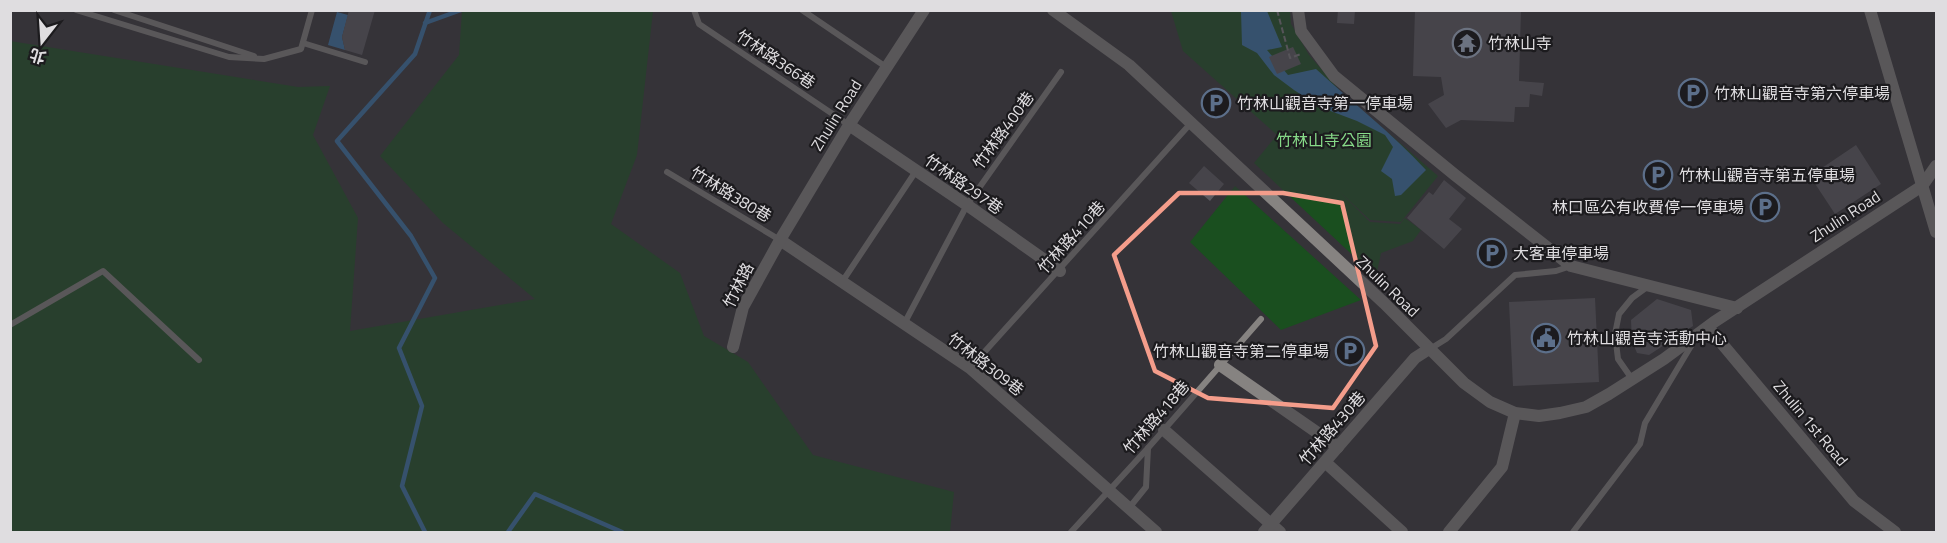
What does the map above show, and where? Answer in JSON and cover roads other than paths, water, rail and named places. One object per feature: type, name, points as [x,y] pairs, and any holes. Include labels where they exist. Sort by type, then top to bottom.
[{"type":"street","name":"Zhulin Road","points":[[780,240],[849,125],[924,10]]},
{"type":"street","name":"Zhulin Road","points":[[1053,10],[1129,65],[1384,303],[1464,383],[1490,402],[1515,413],[1539,416],[1586,406],[1632,380],[1922,186],[1936,166]]},
{"type":"street","points":[[1298,10],[1301,32],[1334,76],[1571,266],[1737,308]]},
{"type":"street","points":[[1870,10],[1936,232]]},
{"type":"street","name":"竹林路297巷","points":[[849,125],[1060,271]]},
{"type":"street","points":[[1922,186],[1936,193]]},
{"type":"street","name":"竹林路309巷","points":[[780,240],[970,368],[1156,532]]},
{"type":"street","name":"竹林路","points":[[733,347],[743,307],[780,240]]},
{"type":"street","name":"Zhulin 1st Road","points":[[1708,327],[1854,501],[1895,532]]},
{"type":"street","name":"竹林路430巷","points":[[1272,530],[1325,462],[1415,358],[1429,349]]},
{"type":"street","points":[[1220,365],[1338,447]]},
{"type":"street","points":[[1449,532],[1502,467],[1515,413]]},
{"type":"street","points":[[1164,430],[1272,530]]},
{"type":"street","points":[[1325,462],[1402,532]]},
{"type":"lane","points":[[76,10],[229,57],[264,59],[301,49],[312,10]]},
{"type":"lane","points":[[114,10],[264,59]]},
{"type":"lane","name":"竹林路366巷","points":[[694,10],[699,24],[849,125]]},
{"type":"lane","points":[[802,10],[886,67]]},
{"type":"lane","points":[[303,43],[365,62]]},
{"type":"lane","name":"竹林路400巷","points":[[904,324],[967,205],[1061,72]]},
{"type":"lane","name":"竹林路410巷","points":[[970,368],[1060,271],[1191,123]]},
{"type":"lane","points":[[842,282],[916,170]]},
{"type":"lane","name":"竹林路380巷","points":[[667,172],[780,240]]},
{"type":"lane","points":[[1429,349],[1446,339],[1515,274],[1556,271],[1571,266]]},
{"type":"lane","points":[[10,325],[103,271],[199,360]]},
{"type":"lane","points":[[1632,380],[1618,359],[1615,334],[1619,314],[1632,298],[1649,286]]},
{"type":"lane","name":"竹林路418巷","points":[[1071,532],[1261,319]]},
{"type":"lane","points":[[1574,532],[1640,444],[1645,423],[1698,334]]},
{"type":"lane","points":[[1129,509],[1146,487],[1148,448]]},
{"type":"water","points":[[1241,11],[1267,11],[1282,47],[1267,50],[1288,75],[1316,69],[1426,170],[1401,195],[1395,196],[1392,179],[1381,171],[1393,147],[1385,135],[1320,107],[1274,75],[1257,53],[1242,45]]},
{"type":"water","points":[[337,12],[348,15],[342,37],[345,50],[328,45]]},
{"type":"waterway","points":[[425,532],[402,486],[422,406],[399,348],[435,278],[411,236],[337,141],[415,54],[430,10]]},
{"type":"waterway","points":[[425,23],[461,10]]},
{"type":"waterway","points":[[508,532],[535,494],[622,532]]},
{"type":"place","name":"竹林山寺","points":[[1467,43]]},
{"type":"place","name":"竹林山觀音寺第六停車場","points":[[1693,93]]},
{"type":"place","name":"竹林山觀音寺第一停車場","points":[[1216,103]]},
{"type":"place","name":"竹林山觀音寺第五停車場","points":[[1658,175]]},
{"type":"place","name":"林口區公有收費停一停車場","points":[[1765,207]]},
{"type":"place","name":"大客車停車場","points":[[1492,253]]},
{"type":"place","name":"竹林山觀音寺活動中心","points":[[1546,338]]},
{"type":"place","name":"竹林山觀音寺第二停車場","points":[[1350,351]]},
{"type":"park label","name":"竹林山寺公園","points":[[1324,140]]}]
